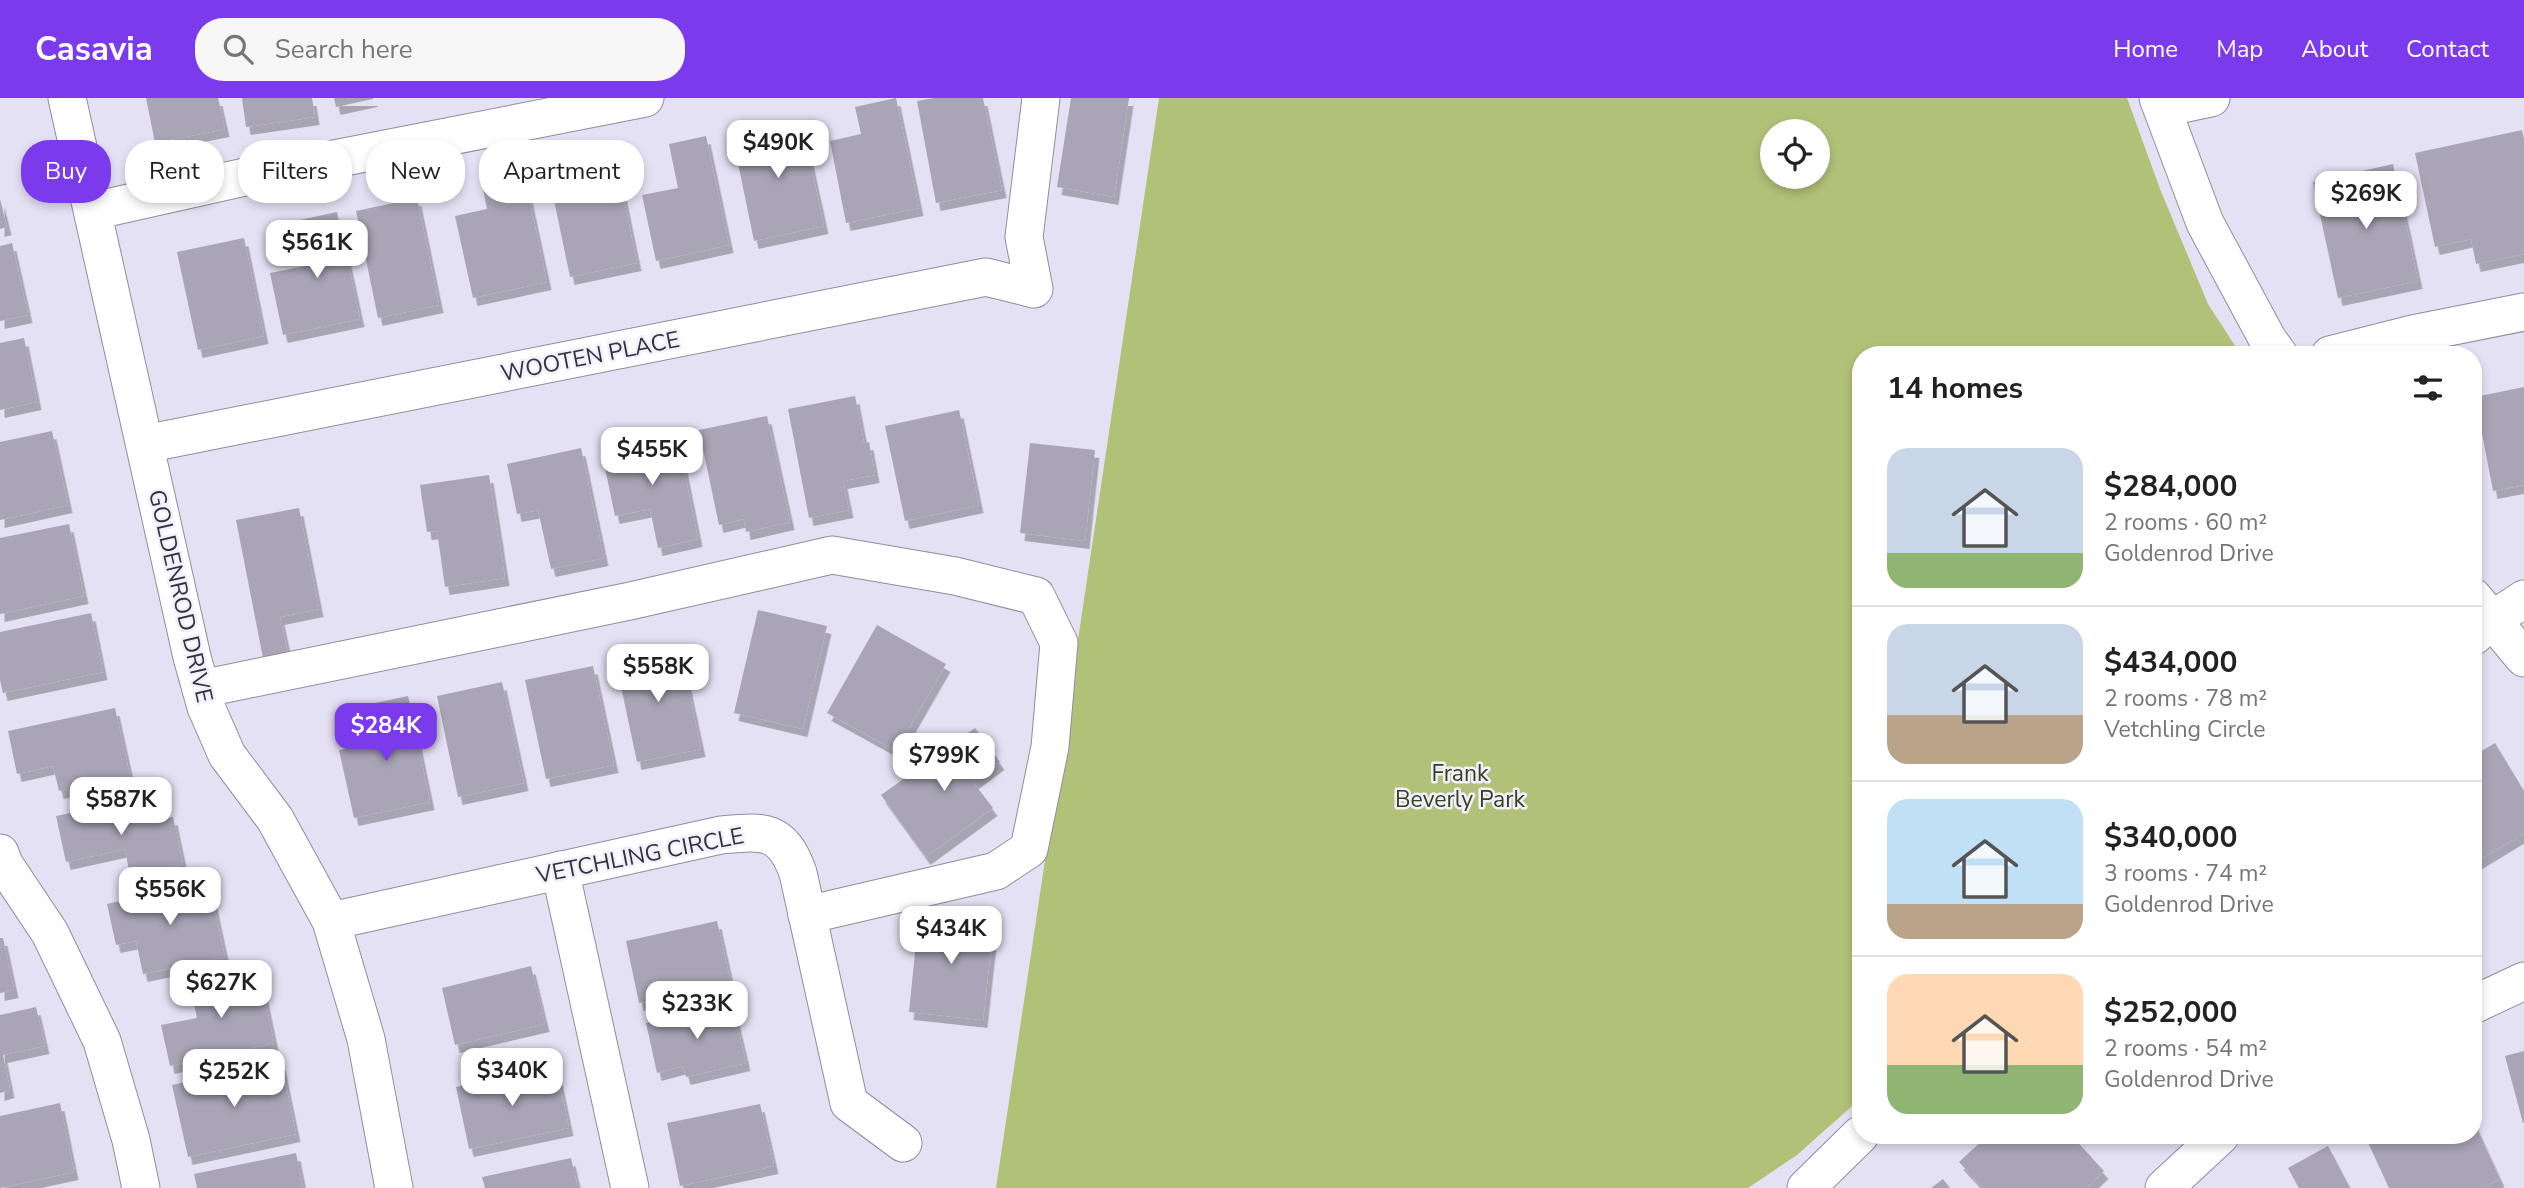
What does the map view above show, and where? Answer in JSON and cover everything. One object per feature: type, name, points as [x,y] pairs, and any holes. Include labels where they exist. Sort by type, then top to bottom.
[{"type":"street","name":"GOLDENROD DRIVE","points":[[67,98],[192,657],[206,707],[227,755],[275,819],[331,920],[366,1039],[394,1188]]},
{"type":"street","points":[[93,211],[263,173],[645,98]]},
{"type":"street","name":"WOOTEN PLACE","points":[[145,444],[986,277],[1034,289],[1024,237],[1041,98]]},
{"type":"street","points":[[2211,98],[2161,103],[2205,223],[2274,346]]},
{"type":"street","points":[[2366,346],[2524,312]]},
{"type":"street","points":[[201,689],[630,601],[832,555],[955,576],[1036,596],[1059,643],[1050,747],[1029,849],[996,871],[807,915]]},
{"type":"street","points":[[2482,617],[2524,598]]},
{"type":"street","points":[[2482,621],[2524,657]]},
{"type":"street","name":"VETCHLING CIRCLE","points":[[331,920],[721,835],[752,832],[772,835],[790,852],[807,915],[849,1103],[903,1143]]},
{"type":"street","points":[[0,853],[4,864],[50,933],[102,1041],[131,1140],[141,1188]]},
{"type":"street","points":[[560,870],[630,1188]]},
{"type":"street","points":[[2482,1000],[2524,981]]},
{"type":"street","points":[[1806,1188],[1852,1143]]},
{"type":"street","points":[[2164,1188],[2211,1144]]},
{"type":"green space","name":"Frank Beverly Park","points":[[1159,98],[2127,98],[2160,189],[2208,304],[2235,346],[1852,346],[1852,1106],[1797,1155],[1748,1188],[996,1188]]},
{"type":"building","points":[[146,98],[218,98],[225,129],[170,140],[154,140]]},
{"type":"building","points":[[242,98],[312,98],[315,117],[246,127]]},
{"type":"building","points":[[334,98],[373,98],[373,99],[336,107]]},
{"type":"building","points":[[896,98],[919,208],[846,223],[830,141],[861,134],[855,107]]},
{"type":"building","points":[[934,98],[983,98],[1002,190],[936,203],[917,101]]},
{"type":"building","points":[[1071,98],[1129,98],[1114,197],[1057,187]]},
{"type":"building","points":[[801,120],[824,226],[754,241],[732,134]]},
{"type":"building","points":[[2522,130],[2524,254],[2476,264],[2471,239],[2435,247],[2415,153]]},
{"type":"building","points":[[706,136],[729,245],[656,261],[644,195],[678,188],[669,144]]},
{"type":"building","points":[[2393,164],[2418,281],[2338,298],[2313,182]]},
{"type":"building","points":[[0,199],[7,227],[0,229]]},
{"type":"building","points":[[394,203],[418,203],[439,305],[378,318],[356,211]]},
{"type":"building","points":[[486,203],[530,203],[547,282],[473,298],[455,216],[487,209]]},
{"type":"building","points":[[555,203],[625,203],[637,263],[570,277]]},
{"type":"building","points":[[337,212],[360,319],[283,335],[270,273],[305,266],[295,221]]},
{"type":"building","points":[[244,238],[264,336],[198,350],[177,252]]},
{"type":"building","points":[[12,243],[28,315],[0,321],[0,246]]},
{"type":"building","points":[[24,338],[37,402],[0,410],[0,343]]},
{"type":"building","points":[[2524,387],[2524,485],[2493,491],[2482,434],[2482,396]]},
{"type":"building","points":[[855,396],[864,443],[869,442],[875,475],[843,481],[849,510],[809,518],[788,409]]},
{"type":"building","points":[[959,410],[979,505],[905,521],[885,426]]},
{"type":"building","points":[[767,416],[790,522],[746,532],[744,519],[719,525],[699,430]]},
{"type":"building","points":[[52,431],[68,505],[0,520],[0,442]]},
{"type":"building","points":[[677,434],[698,539],[658,548],[650,509],[615,516],[601,449]]},
{"type":"building","points":[[1030,443],[1095,450],[1085,541],[1020,533]]},
{"type":"building","points":[[581,448],[604,558],[551,569],[538,510],[517,514],[507,464]]},
{"type":"building","points":[[489,475],[505,578],[445,587],[437,531],[427,532],[420,485]]},
{"type":"building","points":[[299,508],[319,609],[280,617],[288,654],[263,658],[236,520]]},
{"type":"building","points":[[69,524],[84,596],[0,614],[0,538]]},
{"type":"building","points":[[758,610],[827,626],[803,729],[734,713]]},
{"type":"building","points":[[91,613],[103,672],[3,693],[0,680],[0,632]]},
{"type":"building","points":[[877,625],[946,664],[896,751],[827,713]]},
{"type":"building","points":[[679,645],[701,749],[637,762],[615,658]]},
{"type":"building","points":[[593,666],[614,765],[546,779],[525,680]]},
{"type":"building","points":[[502,682],[524,783],[458,797],[437,696]]},
{"type":"building","points":[[408,696],[430,802],[354,818],[339,750],[374,743],[366,705]]},
{"type":"building","points":[[115,708],[130,776],[59,791],[53,766],[17,774],[8,731]]},
{"type":"building","points":[[975,728],[1000,762],[973,782],[993,808],[926,857],[881,795]]},
{"type":"building","points":[[2495,743],[2524,791],[2524,833],[2482,859],[2482,751]]},
{"type":"building","points":[[138,799],[144,823],[173,817],[183,864],[130,876],[125,849],[66,862],[56,816]]},
{"type":"building","points":[[209,882],[225,957],[143,974],[136,941],[116,945],[107,904]]},
{"type":"building","points":[[919,913],[994,921],[983,1020],[909,1012]]},
{"type":"building","points":[[717,921],[731,984],[639,1003],[626,941]]},
{"type":"building","points":[[0,938],[3,938],[14,990],[0,993]]},
{"type":"building","points":[[531,966],[545,1024],[455,1045],[442,988]]},
{"type":"building","points":[[259,970],[274,1043],[170,1066],[161,1025],[197,1018],[190,985]]},
{"type":"building","points":[[732,1003],[746,1063],[686,1077],[683,1066],[657,1073],[646,1023]]},
{"type":"building","points":[[36,1007],[45,1046],[3,1055],[10,1090],[0,1093],[0,1015]]},
{"type":"building","points":[[2524,1051],[2524,1123],[2523,1123],[2505,1056]]},
{"type":"building","points":[[281,1062],[296,1134],[188,1157],[172,1085]]},
{"type":"building","points":[[556,1066],[569,1128],[469,1149],[456,1087]]},
{"type":"building","points":[[60,1103],[74,1172],[0,1188],[0,1116]]},
{"type":"building","points":[[760,1104],[774,1166],[680,1186],[667,1123]]},
{"type":"building","points":[[2482,1140],[2500,1179],[2482,1188],[2389,1188],[2369,1144],[2482,1144]]},
{"type":"building","points":[[1978,1144],[2079,1144],[2104,1171],[2086,1188],[1983,1188],[1959,1162]]},
{"type":"building","points":[[2328,1146],[2350,1188],[2299,1188],[2288,1168]]},
{"type":"building","points":[[296,1153],[303,1188],[197,1188],[194,1174]]},
{"type":"building","points":[[571,1158],[578,1188],[485,1188],[482,1177]]},
{"type":"building","points":[[1943,1179],[1950,1188],[1931,1188]]}]
